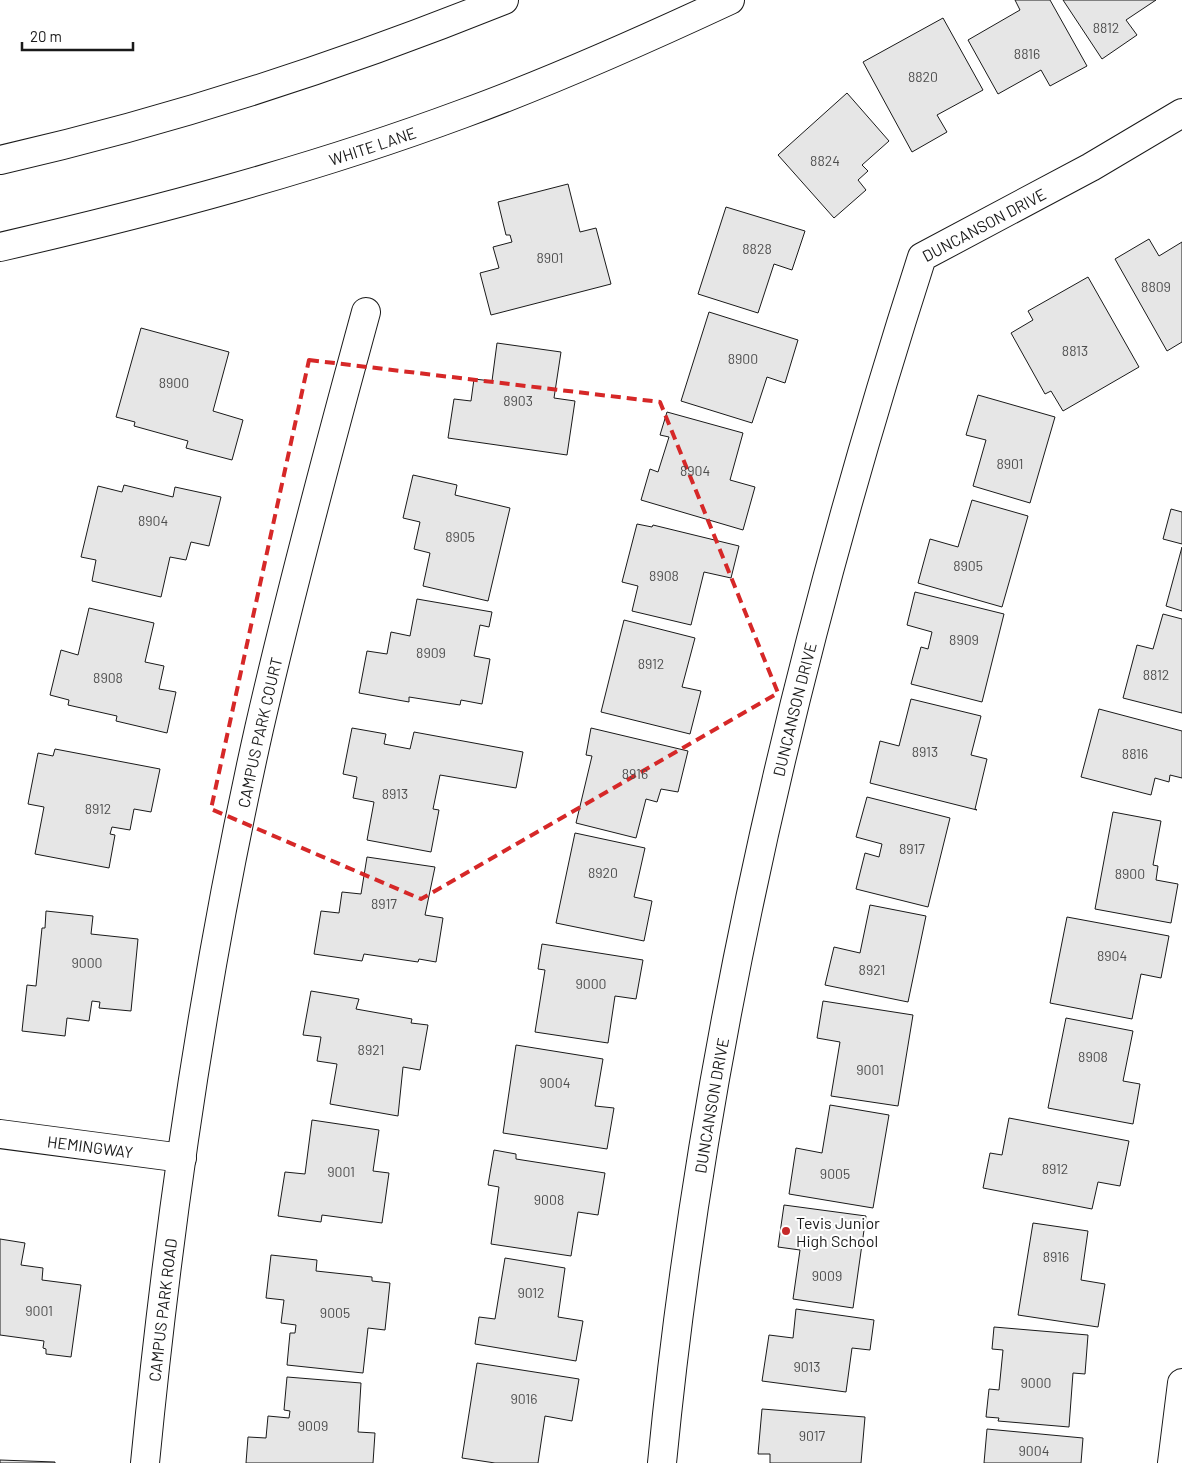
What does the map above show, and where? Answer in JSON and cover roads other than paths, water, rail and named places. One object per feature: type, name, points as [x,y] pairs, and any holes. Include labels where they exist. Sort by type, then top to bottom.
[{"type":"street","points":[[0,160],[70,145],[236,98],[400,42],[504,0]]},
{"type":"street","name":"WHITE LANE","points":[[0,247],[132,217],[298,169],[462,114],[622,49],[730,0]]},
{"type":"street","name":"DUNCANSON DRIVE","points":[[662,1463],[687,1258],[718,1062],[756,866],[801,672],[881,385],[922,257],[1091,167],[1182,113]]},
{"type":"street","name":"CAMPUS PARK COURT","points":[[182,1158],[217,944],[259,731],[309,520],[366,312]]},
{"type":"street","name":"HEMINGWAY","points":[[0,1134],[182,1158]]},
{"type":"street","name":"CAMPUS PARK ROAD","points":[[146,1463],[154,1369],[182,1158]]},
{"type":"street","points":[[1172,1463],[1182,1383]]},
{"type":"place","name":"Tevis Junior High School","points":[[786,1231]]}]
